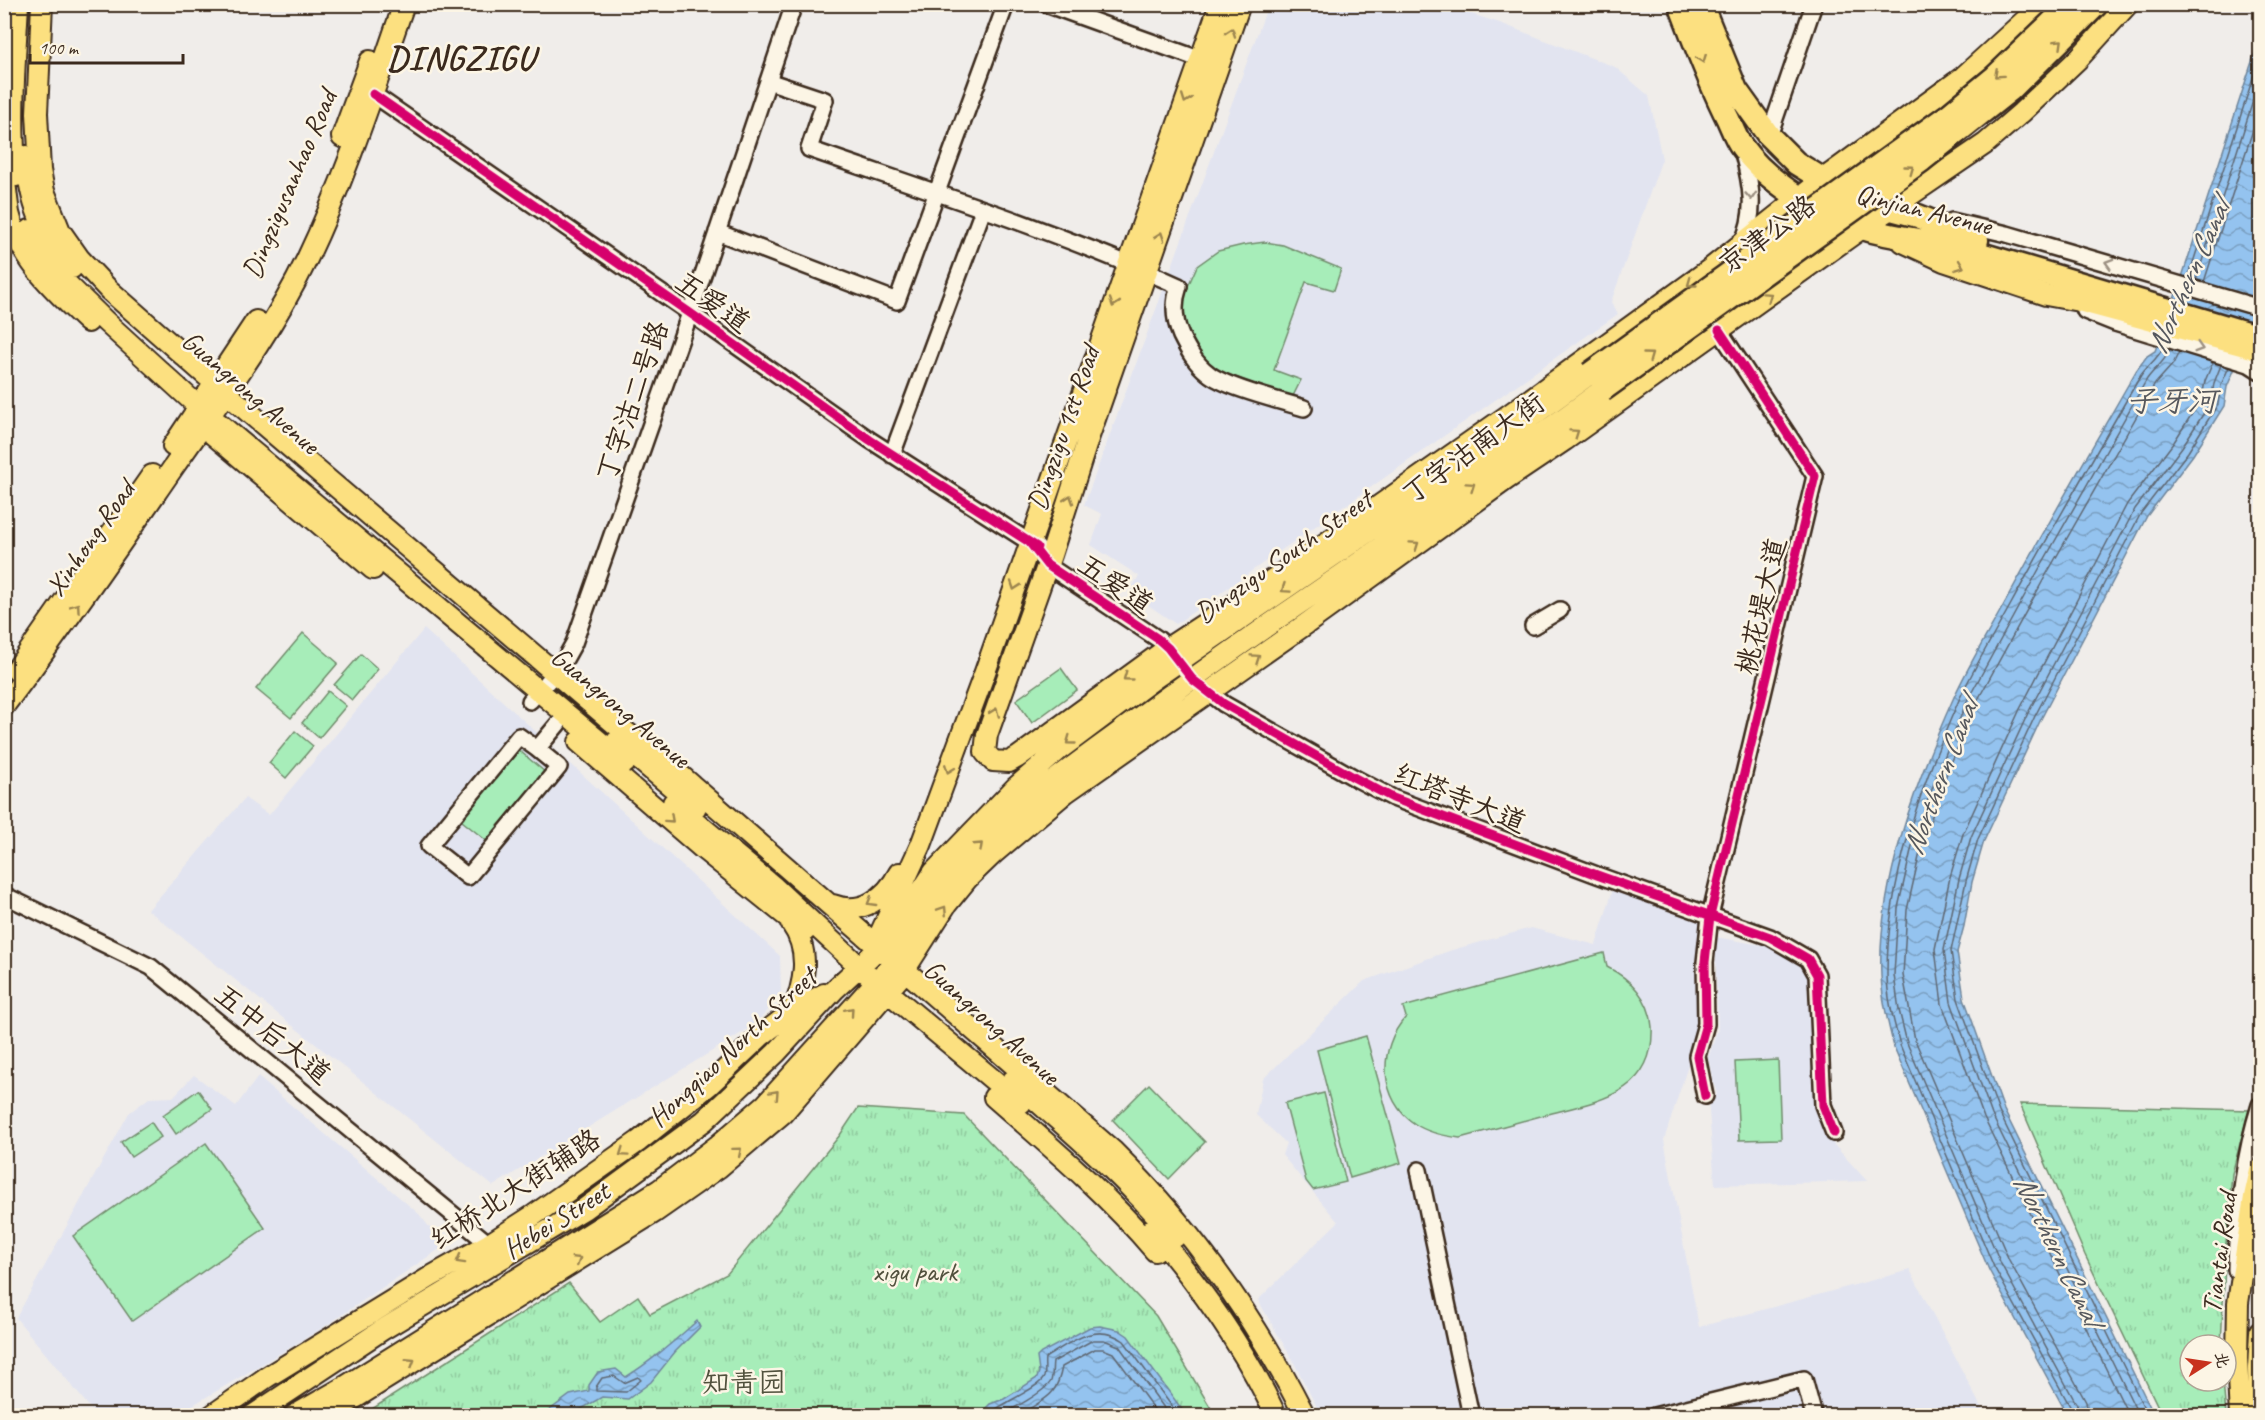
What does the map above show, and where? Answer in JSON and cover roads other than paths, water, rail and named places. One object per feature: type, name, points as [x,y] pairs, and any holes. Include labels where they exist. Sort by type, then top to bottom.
[{"type":"highway","name":"Qinjian Avenue","points":[[1680,4],[1714,91],[1742,147],[1762,169],[1812,189],[1845,193],[1918,216],[2155,306],[2260,324]]},
{"type":"highway","name":"Qinjian Avenue","points":[[1701,4],[1737,90],[1769,136],[1796,163],[1825,212],[1862,228],[1887,235],[1957,247],[2260,337]]},
{"type":"highway","name":"京津公路","points":[[1596,382],[1949,115],[1995,77],[2071,4]]},
{"type":"highway","name":"京津公路","points":[[1596,382],[1922,160],[2010,90],[2097,4]]},
{"type":"main road","name":"Guangrong Avenue","points":[[18,4],[13,151],[22,220],[43,255],[60,276],[106,322],[209,404],[543,687],[774,887],[868,956]]},
{"type":"main road","name":"Guangrong Avenue","points":[[22,220],[28,184],[25,152],[32,4]]},
{"type":"main road","points":[[22,220],[42,180],[37,145],[38,66],[42,4]]},
{"type":"main road","name":"Dingzigusanhao Road","points":[[209,404],[275,293],[310,223],[390,4]]},
{"type":"main road","name":"Dingzigusanhao Road","points":[[209,404],[284,303],[307,260],[328,213],[404,4]]},
{"type":"main road","name":"Dingzigu 1st Road","points":[[1176,653],[1018,757],[1002,763],[989,759],[984,752],[987,735],[1049,560],[1088,439],[1148,272],[1209,63],[1220,4]]},
{"type":"main road","name":"Dingzigu 1st Road","points":[[868,956],[921,845],[985,672],[1127,263],[1209,63],[1240,4]]},
{"type":"main road","points":[[1176,653],[1293,566],[1519,407],[1741,244],[1963,77],[2043,4]]},
{"type":"main road","points":[[326,1416],[655,1212],[718,1168],[783,1113],[946,905],[968,878],[994,853],[1074,787],[1862,228],[1985,144],[2078,58],[2128,4]]},
{"type":"main road","points":[[4,141],[14,113]]},
{"type":"main road","points":[[1796,163],[1818,170],[1828,169],[1854,158]]},
{"type":"main road","points":[[4,175],[22,220],[33,265],[47,282],[131,363],[209,404]]},
{"type":"main road","points":[[1806,269],[1824,241],[1827,232],[1825,212]]},
{"type":"main road","name":"Guangrong Avenue","points":[[22,220],[60,254],[104,301],[209,404]]},
{"type":"main road","points":[[22,220],[60,231],[79,258],[209,404],[543,687],[615,724],[656,754],[832,905],[868,956],[888,979],[1054,1148],[1123,1213],[1162,1259],[1201,1310],[1265,1416]]},
{"type":"main road","points":[[1887,235],[1944,261],[2046,295],[2079,301],[2155,306],[2257,362]]},
{"type":"main road","name":"Dingzigu South Street","points":[[868,956],[898,928],[934,872],[1016,787],[1176,653],[1347,548],[1596,382]]},
{"type":"main road","name":"丁字沽南大街","points":[[1195,677],[1473,485],[1596,382]]},
{"type":"main road","name":"Xinhong Road","points":[[4,685],[209,404]]},
{"type":"main road","name":"Xinhong Road","points":[[4,705],[47,650],[209,404]]},
{"type":"main road","points":[[1293,566],[1347,548]]},
{"type":"main road","points":[[888,979],[934,896],[964,860],[1030,800],[1077,762],[1195,677]]},
{"type":"main road","name":"Guangrong Avenue","points":[[543,687],[868,956]]},
{"type":"main road","points":[[543,687],[558,724],[703,849],[786,916],[868,956],[888,979],[1113,1151],[1168,1208],[1198,1244],[1248,1316],[1305,1416]]},
{"type":"main road","points":[[832,905],[842,909],[854,909],[869,904],[880,896],[895,879],[929,822]]},
{"type":"main road","points":[[776,1053],[803,982],[804,957],[797,931],[786,916]]},
{"type":"main road","name":"Hongqiao North Street","points":[[382,1330],[584,1209],[704,1121],[776,1053],[868,956]]},
{"type":"main road","name":"Guangrong Avenue","points":[[888,979],[1073,1149],[1148,1224],[1195,1281],[1237,1345],[1276,1416]]},
{"type":"main road","name":"Guangrong Avenue","points":[[888,979],[1096,1153],[1165,1226],[1196,1262],[1230,1311],[1276,1387],[1290,1416]]},
{"type":"main road","name":"Hebei Street","points":[[294,1416],[346,1386],[659,1190],[717,1146],[766,1104],[888,979]]},
{"type":"main road","name":"红桥北大街辅路","points":[[214,1413],[267,1377],[432,1276],[489,1244],[639,1141],[708,1086],[762,1035],[793,1011],[834,990]]},
{"type":"main road","name":"Tiantai Road","points":[[2240,1416],[2237,1359],[2238,1303],[2260,1170]]},
{"type":"main road","points":[[252,1416],[382,1330],[432,1276]]},
{"type":"main road","name":"Tiantai Road","points":[[2259,1416],[2260,1332]]},
{"type":"main road","points":[[214,1413],[295,1373],[348,1352]]},
{"type":"main road","points":[[311,1416],[346,1386]]},
{"type":"street","name":"丁字沽二号路","points":[[543,687],[574,643],[690,313],[794,4]]},
{"type":"street","points":[[717,232],[897,301],[1006,4]]},
{"type":"street","points":[[1046,4],[1209,63]]},
{"type":"street","points":[[1769,136],[1814,4]]},
{"type":"street","points":[[768,81],[825,99],[809,149],[1127,263],[1179,286],[1175,304],[1177,327],[1193,359],[1210,375],[1233,385],[1304,408]]},
{"type":"street","name":"五爱道","points":[[373,94],[892,455],[1030,543],[1049,560],[1151,624],[1176,653]]},
{"type":"street","points":[[1741,244],[1749,231],[1752,213],[1752,190],[1742,147]]},
{"type":"street","points":[[892,455],[982,210]]},
{"type":"street","points":[[2155,306],[2260,308]]},
{"type":"street","name":"桃花堤大道","points":[[1705,1096],[1697,1056],[1706,1024],[1705,962],[1710,916],[1815,476],[1719,330]]},
{"type":"street","points":[[1533,626],[1560,610]]},
{"type":"street","name":"红塔寺大道","points":[[1176,653],[1208,692],[1224,704],[1393,798],[1770,937],[1808,958],[1817,975],[1823,1105],[1834,1133]]},
{"type":"street","points":[[537,749],[558,724]]},
{"type":"street","points":[[519,736],[537,749],[559,767],[468,877],[429,846],[519,736]]},
{"type":"street","name":"五中后大道","points":[[4,895],[151,967],[489,1244]]},
{"type":"street","points":[[2238,1303],[2236,1272],[2238,1210],[2260,1105]]},
{"type":"street","points":[[1419,1170],[1471,1416]]},
{"type":"street","points":[[1654,1416],[1804,1379],[1814,1416]]},
{"type":"water","name":"子牙河","points":[[2260,37],[2260,309],[2227,387],[2224,406],[2193,455],[2147,516],[2041,719],[1984,841],[1972,882],[1957,952],[1964,998],[2004,1110],[2154,1415],[2068,1416],[1989,1270],[1894,1047],[1884,1003],[1881,976],[1881,941],[1886,905],[1902,833],[1914,797],[1926,762],[1960,684],[2136,371],[2147,356],[2155,351],[2182,277]]},
{"type":"water","points":[[697,1321],[700,1327],[675,1352],[651,1382],[628,1399],[602,1397],[571,1415],[543,1415],[570,1395],[589,1391],[589,1385],[598,1372],[616,1369],[626,1377],[654,1358]]},
{"type":"water","points":[[1100,1326],[1119,1330],[1128,1336],[1186,1415],[979,1415],[990,1404],[1004,1399],[1037,1378],[1039,1372],[1037,1357],[1041,1353],[1090,1327]]},
{"type":"district","name":"DINGZIGU","points":[[461,57]]},
{"type":"water label","name":"Northern Canal","points":[[2188,277]]},
{"type":"water label","name":"Northern Canal","points":[[1940,777]]},
{"type":"water label","name":"Northern Canal","points":[[2058,1249]]},
{"type":"park label","name":"xigu park","points":[[915,1271]]},
{"type":"park label","name":"知青园","points":[[744,1382]]}]
